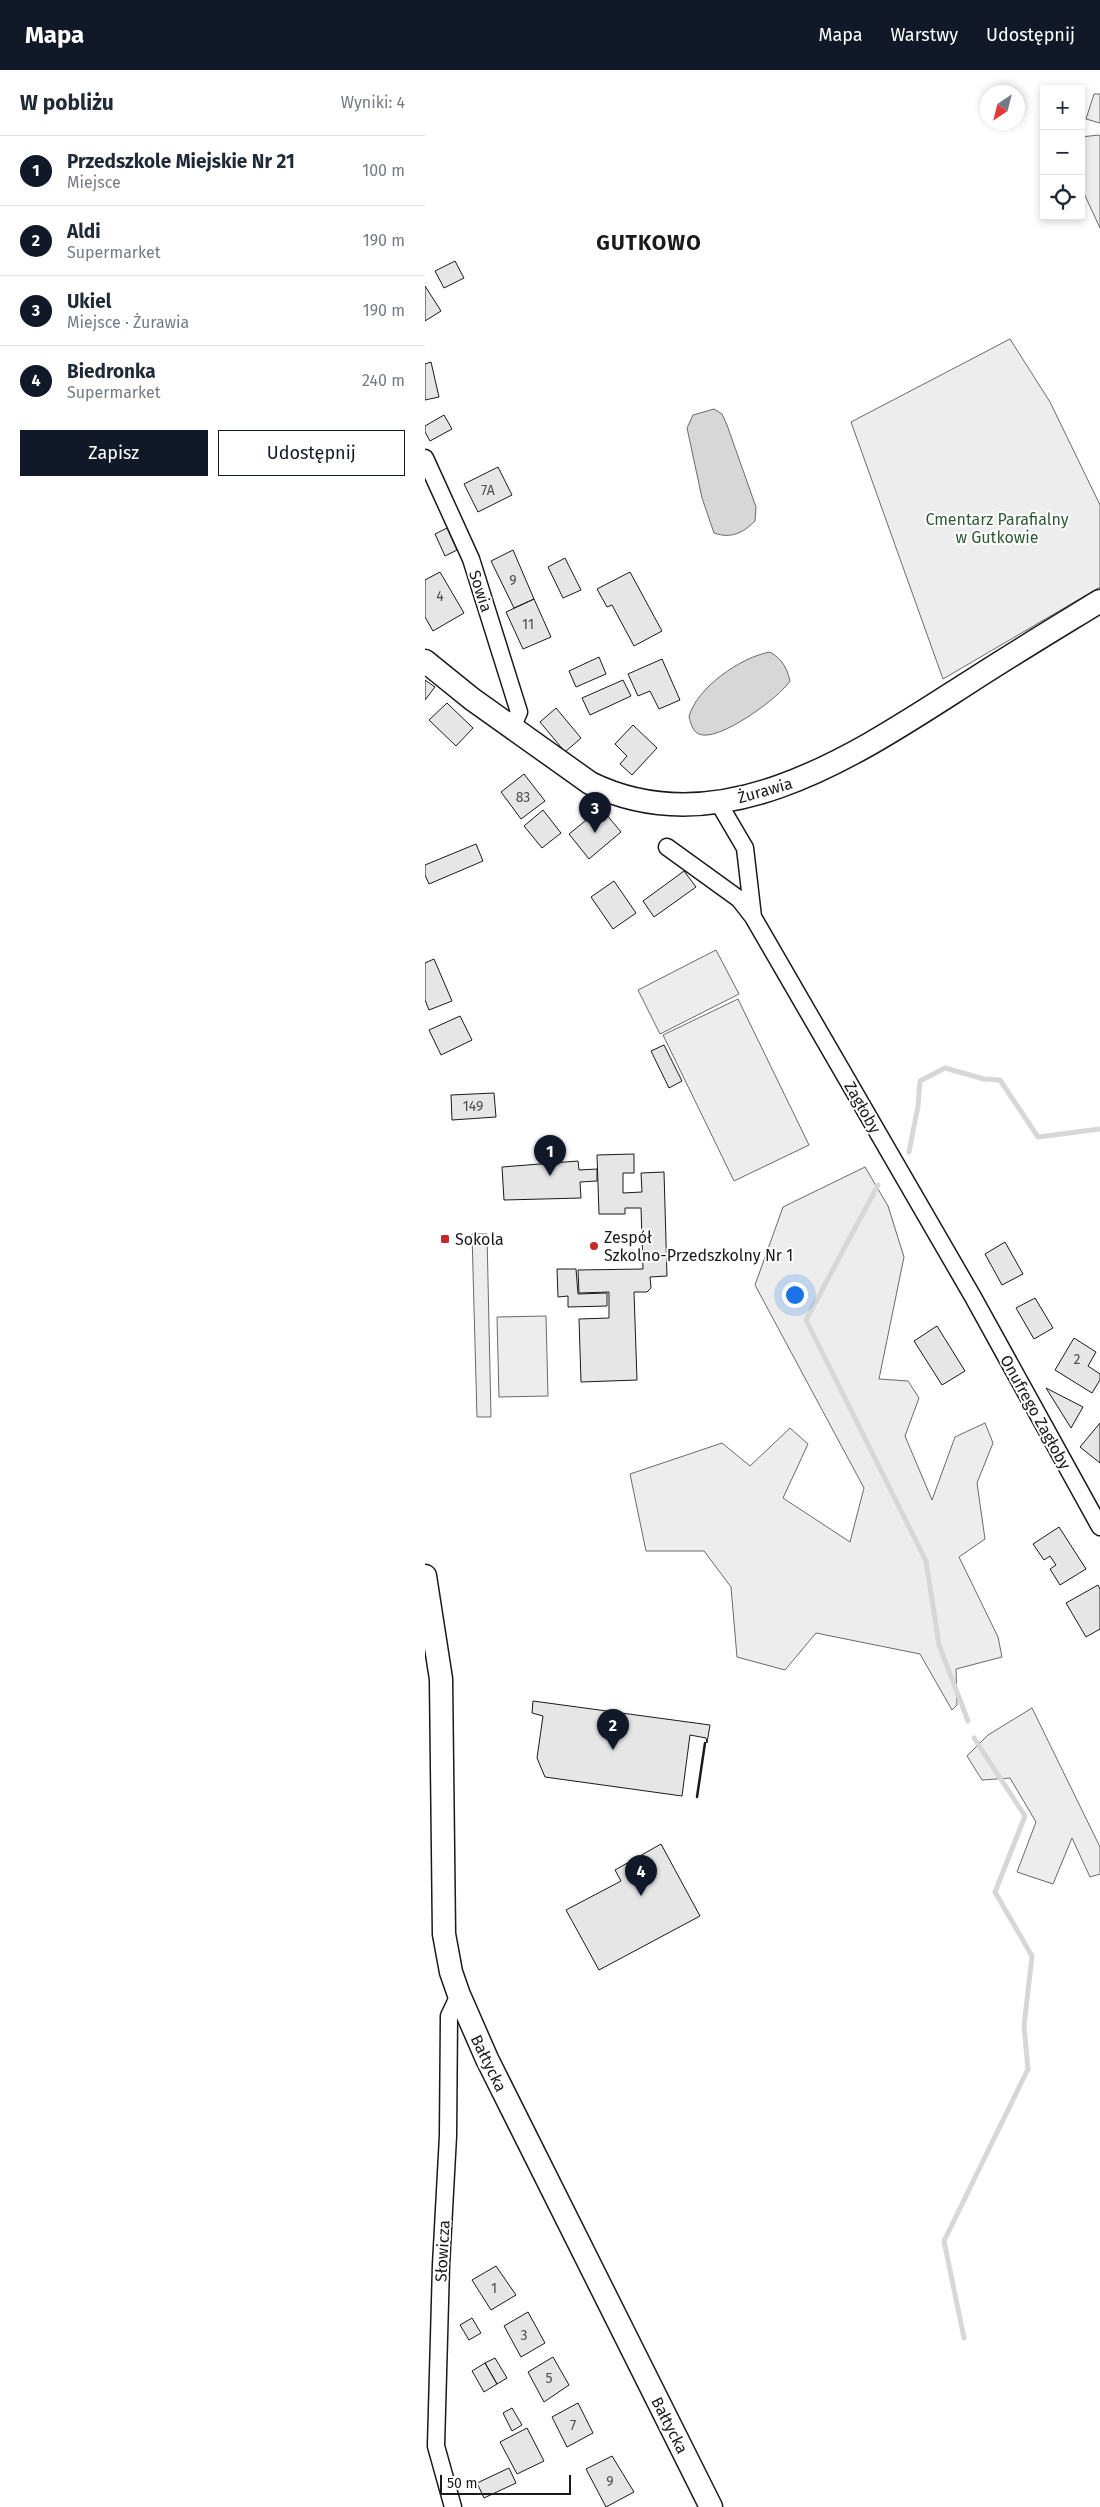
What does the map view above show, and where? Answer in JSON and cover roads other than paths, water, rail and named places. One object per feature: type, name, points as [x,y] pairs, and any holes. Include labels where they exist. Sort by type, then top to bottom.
[{"type":"main road","name":"Żurawia","points":[[425,660],[472,700],[590,782],[618,795],[655,802],[718,802],[789,784],[834,764],[940,702],[1100,601]]},
{"type":"main road","name":"Bałtycka","points":[[425,1576],[441,1679],[443,1934],[451,1972],[459,1995],[503,2092],[711,2507]]},
{"type":"street","name":"Sowia","points":[[425,458],[471,559],[477,577],[519,712],[512,728]]},
{"type":"street","name":"Zagłoby","points":[[718,802],[745,848],[753,917]]},
{"type":"street","name":"Zagłoby","points":[[667,847],[739,899],[753,917],[973,1297]]},
{"type":"street","name":"Onufrego Zagłoby","points":[[973,1297],[1100,1527]]},
{"type":"street","name":"Słowicza","points":[[453,2507],[436,2446],[441,2265],[448,2136],[449,2016],[459,1995]]},
{"type":"waterway","points":[[909,1152],[918,1106],[920,1081],[945,1068],[984,1079],[1000,1080],[1038,1137],[1100,1129]]},
{"type":"waterway","points":[[878,1185],[806,1320],[926,1561],[939,1645],[968,1721]]},
{"type":"waterway","points":[[964,2338],[944,2241],[1028,2069],[1024,2026],[1032,1956],[995,1892],[1025,1816],[974,1738]]},
{"type":"place","name":"Ukiel","points":[[595,833]]},
{"type":"place","name":"Przedszkole Miejskie Nr 21","points":[[550,1176]]},
{"type":"place","name":"Sokola","points":[[445,1239]]},
{"type":"place","name":"Zespół Szkolno-Przedszkolny Nr 1","points":[[594,1246]]},
{"type":"place","name":"Aldi","points":[[613,1750]]},
{"type":"place","name":"Biedronka","points":[[641,1896]]},
{"type":"district","name":"GUTKOWO","points":[[649,243]]},
{"type":"park label","name":"Cmentarz Parafialny w Gutkowie","points":[[997,528]]}]
